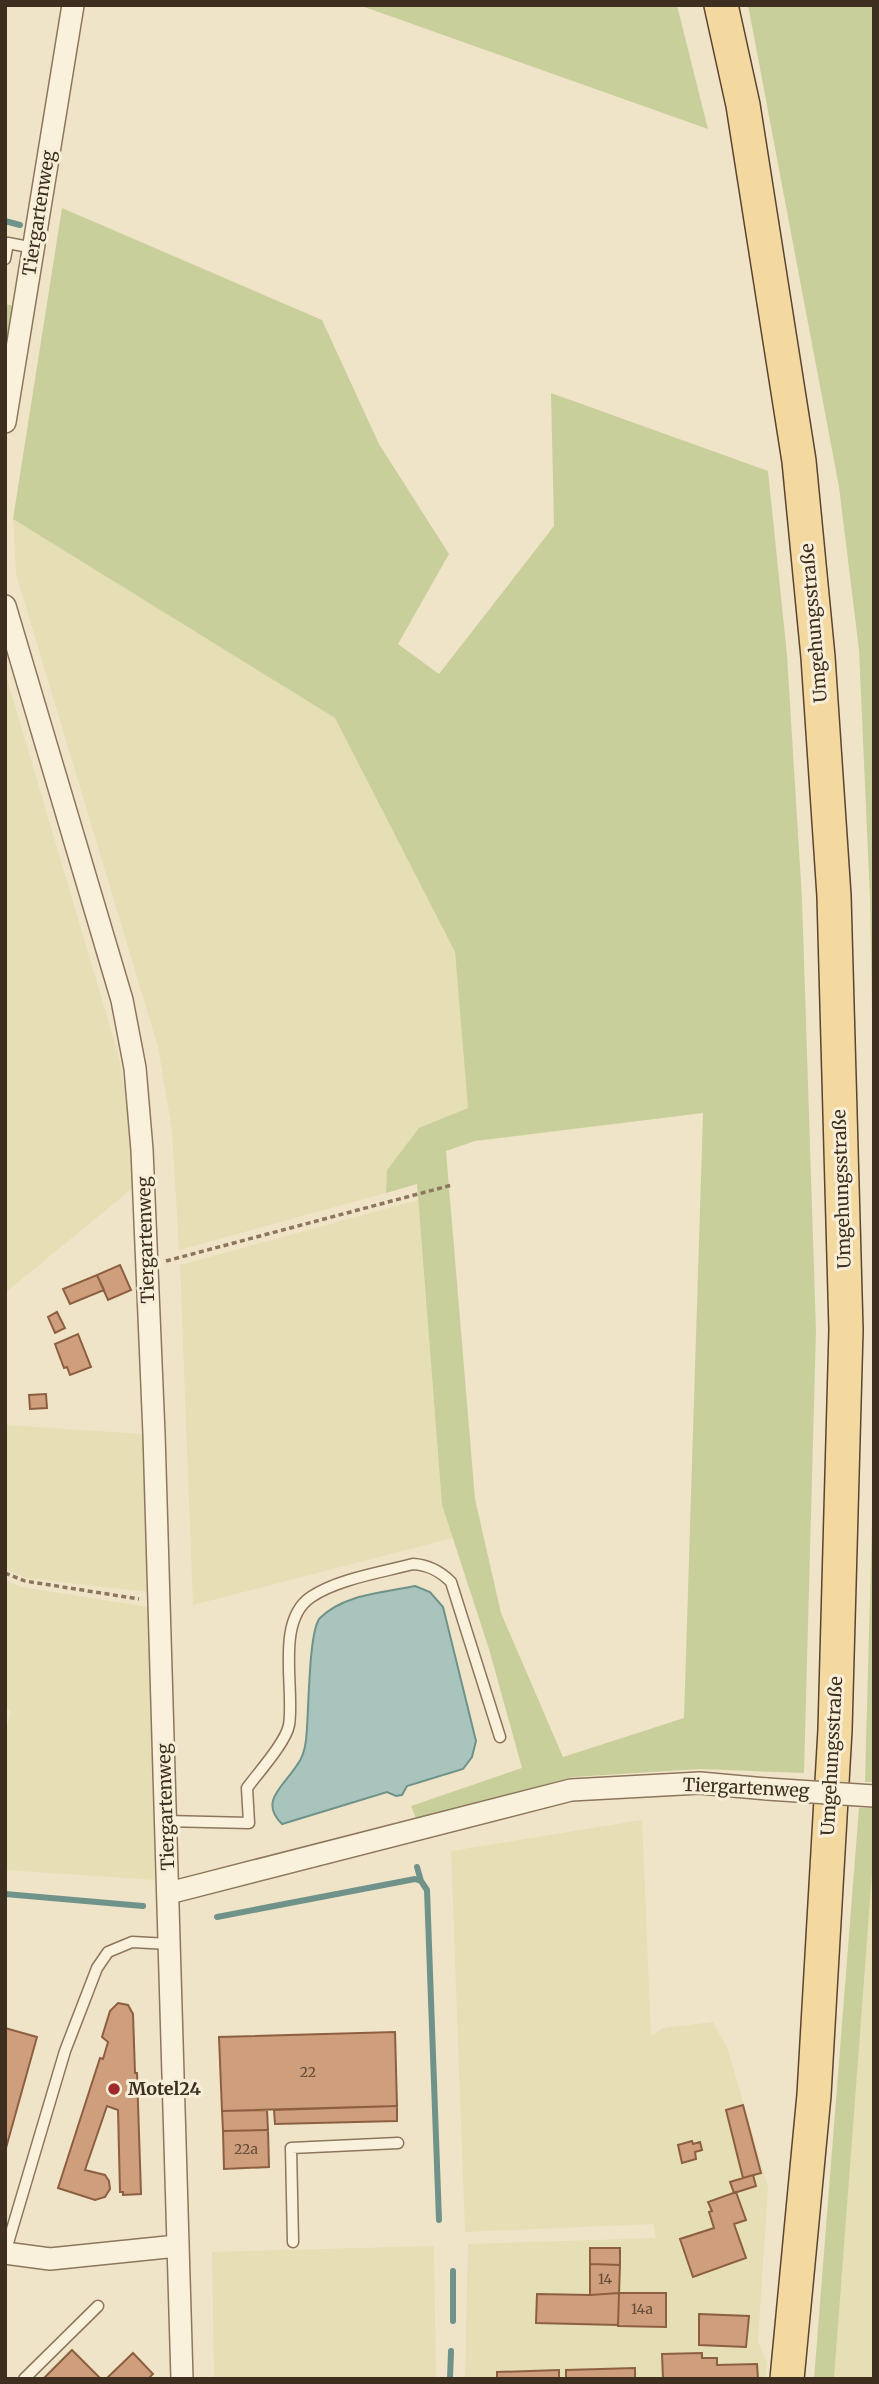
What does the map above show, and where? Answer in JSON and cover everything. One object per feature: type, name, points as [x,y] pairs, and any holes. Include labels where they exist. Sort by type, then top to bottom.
[{"type":"main road","name":"Umgehungsstraße","points":[[721,5],[743,105],[799,461],[818,657],[836,936],[846,1330],[835,1730],[814,2095],[787,2379]]},
{"type":"street","name":"Tiergartenweg","points":[[5,422],[73,5]]},
{"type":"street","name":"Tiergartenweg","points":[[5,606],[121,1000],[135,1068],[147,1266],[169,1893],[182,2379]]},
{"type":"street","name":"Tiergartenweg","points":[[169,1893],[570,1790],[700,1783],[874,1796]]},
{"type":"street","points":[[5,2253],[50,2259],[177,2246]]},
{"type":"lane","points":[[5,259],[8,243],[34,248]]},
{"type":"lane","points":[[166,1821],[249,1823],[247,1788],[289,1727],[290,1639],[296,1612],[310,1597],[333,1586],[413,1564],[426,1565],[444,1574],[451,1583],[500,1737]]},
{"type":"lane","points":[[5,2253],[65,2051],[97,1968],[108,1952],[132,1942],[169,1944]]},
{"type":"lane","points":[[293,2242],[291,2148],[398,2143]]},
{"type":"lane","points":[[24,2379],[98,2306]]},
{"type":"path","points":[[147,1266],[452,1185]]},
{"type":"path","points":[[5,1573],[25,1581],[159,1602]]},
{"type":"shaded area","points":[[13,519],[335,718],[455,952],[468,1108],[419,1129],[387,1170],[386,1193],[179,1250],[172,1131],[158,1047],[16,574]]},
{"type":"shaded area","points":[[5,672],[119,1057],[140,1182],[5,1293]]},
{"type":"shaded area","points":[[418,1200],[442,1505],[453,1538],[193,1605],[180,1265]]},
{"type":"shaded area","points":[[5,1425],[144,1434],[148,1592],[26,1578],[5,1569]]},
{"type":"shaded area","points":[[5,1580],[22,1587],[148,1607],[155,1880],[5,1870],[5,1732],[11,1711],[5,1708]]},
{"type":"shaded area","points":[[642,1820],[651,2035],[664,2028],[713,2022],[728,2050],[768,2187],[758,2342],[767,2362],[765,2379],[465,2379],[468,2244],[656,2238],[653,2224],[465,2232],[451,1851]]},
{"type":"shaded area","points":[[873,1847],[874,2379],[834,2379]]},
{"type":"shaded area","points":[[434,2246],[436,2379],[214,2379],[212,2252]]},
{"type":"green space","points":[[359,5],[677,5],[708,129]]},
{"type":"green space","points":[[748,5],[874,5],[874,1126],[870,899],[859,650],[839,487]]},
{"type":"green space","points":[[62,208],[322,320],[379,444],[449,554],[398,644],[439,674],[554,526],[551,393],[768,471],[787,655],[802,898],[816,1331],[804,1773],[700,1769],[573,1777],[417,1821],[411,1806],[522,1768],[489,1649],[442,1505],[417,1184],[386,1193],[387,1170],[419,1128],[468,1108],[455,952],[335,718],[13,519]],"holes":[[[703,1113],[684,1718],[563,1757],[501,1613],[475,1499],[446,1151],[475,1141]]]},
{"type":"green space","points":[[5,304],[14,306],[5,352]]},
{"type":"green space","points":[[874,1443],[874,1782],[865,1782]]},
{"type":"green space","points":[[859,1808],[874,1808],[874,1847],[834,2379],[814,2379]]},
{"type":"water","points":[[415,1586],[430,1592],[443,1607],[476,1741],[472,1757],[463,1769],[407,1786],[402,1795],[396,1796],[387,1792],[282,1824],[275,1816],[273,1800],[299,1763],[304,1750],[313,1639],[320,1618],[352,1599]]},
{"type":"building","points":[[120,1265],[131,1290],[108,1300],[97,1275]]},
{"type":"building","points":[[97,1275],[104,1290],[70,1304],[63,1289]]},
{"type":"building","points":[[57,1312],[65,1328],[55,1333],[48,1317]]},
{"type":"building","points":[[78,1334],[91,1367],[70,1375],[67,1367],[64,1368],[55,1344]]},
{"type":"building","points":[[46,1394],[47,1408],[30,1409],[29,1395]]},
{"type":"building","name":"Motel24","points":[[118,2003],[128,2005],[133,2014],[141,2194],[123,2195],[123,2192],[120,2192],[118,2110],[107,2106],[85,2170],[105,2175],[109,2181],[110,2189],[105,2197],[95,2200],[58,2188],[100,2058],[103,2059],[108,2042],[102,2037],[110,2011]]},
{"type":"building","points":[[5,2028],[37,2037],[6,2148],[5,2148]]},
{"type":"building","points":[[395,2032],[397,2106],[222,2111],[219,2037]]},
{"type":"building","points":[[743,2105],[761,2173],[743,2178],[726,2110]]},
{"type":"building","points":[[397,2106],[397,2121],[275,2124],[274,2110]]},
{"type":"building","points":[[267,2110],[268,2130],[223,2131],[222,2111]]},
{"type":"building","points":[[268,2130],[269,2167],[224,2169],[223,2131]]},
{"type":"building","points":[[692,2141],[693,2144],[700,2142],[702,2150],[695,2152],[696,2159],[682,2163],[678,2145]]},
{"type":"building","points":[[753,2175],[756,2186],[734,2193],[730,2182]]},
{"type":"building","points":[[736,2192],[746,2220],[734,2224],[746,2258],[693,2277],[680,2239],[714,2228],[708,2202]]},
{"type":"building","points":[[590,2248],[620,2248],[620,2265],[590,2264]]},
{"type":"building","points":[[590,2264],[620,2265],[619,2293],[590,2295]]},
{"type":"building","points":[[619,2293],[666,2293],[666,2327],[618,2326]]},
{"type":"building","points":[[619,2293],[618,2325],[536,2323],[537,2294]]},
{"type":"building","points":[[699,2314],[749,2316],[746,2347],[699,2345]]},
{"type":"building","points":[[72,2350],[101,2379],[43,2379]]},
{"type":"building","points":[[133,2353],[153,2374],[148,2379],[106,2379]]},
{"type":"building","points":[[702,2353],[702,2358],[717,2358],[717,2365],[757,2364],[758,2379],[663,2379],[662,2354]]},
{"type":"building","points":[[635,2368],[635,2379],[566,2379],[566,2370]]},
{"type":"building","points":[[559,2370],[559,2379],[497,2379],[497,2372]]},
{"type":"waterway","points":[[5,221],[20,225]]},
{"type":"waterway","points":[[417,1867],[421,1881]]},
{"type":"waterway","points":[[217,1917],[415,1879],[421,1881],[427,1890],[439,2220]]},
{"type":"waterway","points":[[5,1894],[143,1906]]},
{"type":"waterway","points":[[453,2271],[453,2321]]},
{"type":"waterway","points":[[450,2379],[451,2351]]},
{"type":"place","name":"Motel24","points":[[114,2089]]}]
